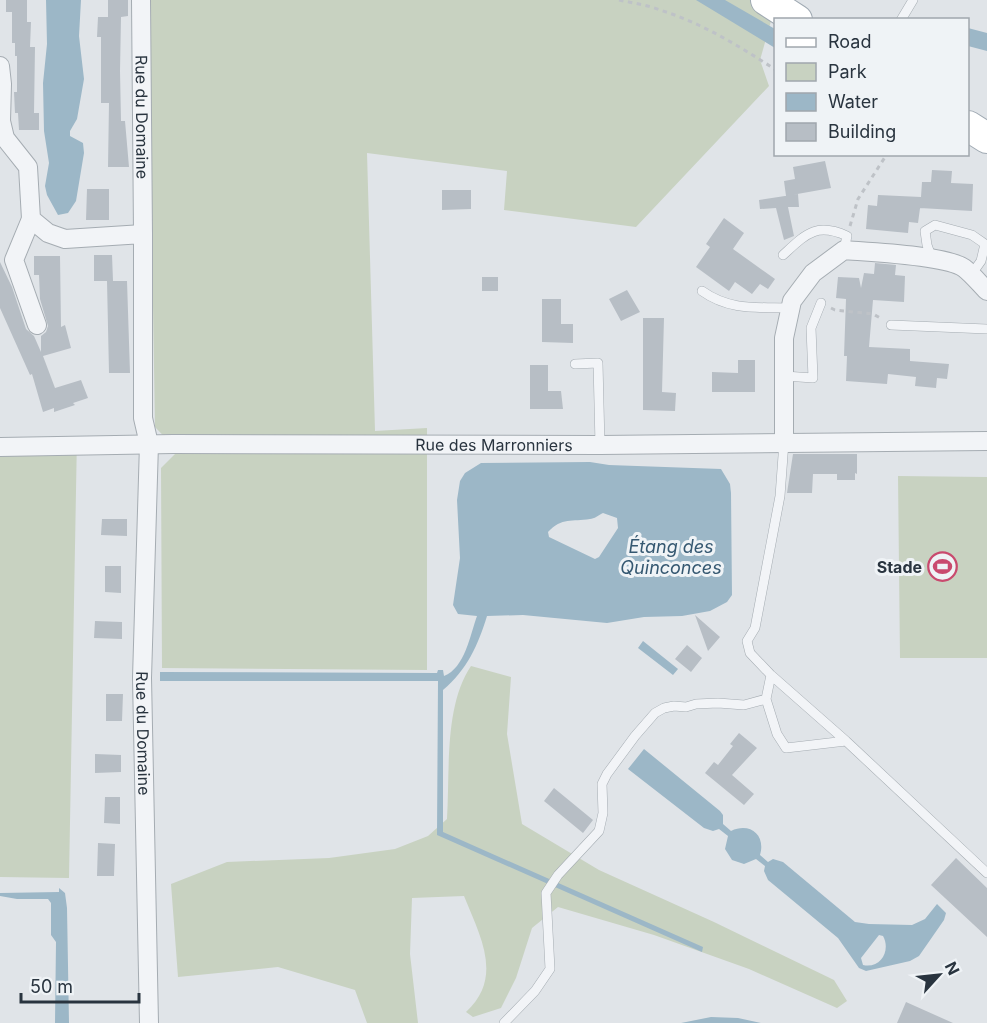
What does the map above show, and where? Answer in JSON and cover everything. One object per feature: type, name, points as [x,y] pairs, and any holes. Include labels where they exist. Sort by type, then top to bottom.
[{"type":"main road","points":[[770,1],[794,18]]},
{"type":"main road","points":[[969,127],[987,138]]},
{"type":"street","name":"Rue du Domaine","points":[[141,0],[143,418],[149,444],[142,678],[149,1023]]},
{"type":"street","points":[[0,66],[1,121],[5,138],[28,167],[31,219],[14,260],[38,325]]},
{"type":"street","points":[[31,219],[48,233],[65,239],[143,234]]},
{"type":"street","points":[[784,442],[784,338],[792,301],[813,273],[845,243],[963,267],[987,291]]},
{"type":"street","name":"Rue des Marronniers","points":[[0,447],[149,444],[600,445],[987,441]]},
{"type":"lane","points":[[902,18],[913,0]]},
{"type":"lane","points":[[932,259],[926,231],[934,225],[972,235],[985,244],[981,261],[970,275]]},
{"type":"lane","points":[[783,255],[800,239],[818,229],[836,231],[845,243]]},
{"type":"lane","points":[[702,291],[732,306],[791,308]]},
{"type":"lane","points":[[785,376],[813,378],[811,328],[821,303]]},
{"type":"lane","points":[[891,325],[987,329]]},
{"type":"lane","points":[[575,364],[598,363],[600,445]]},
{"type":"lane","points":[[784,442],[780,496],[755,628],[747,641],[750,653],[771,675],[846,741],[987,873]]},
{"type":"lane","points":[[771,675],[766,699],[777,734],[786,748],[846,741]]},
{"type":"lane","points":[[504,1023],[535,991],[550,969],[546,893],[558,874],[599,831],[603,813],[602,784],[635,736],[655,712],[664,708],[696,704],[744,705],[766,699]]},
{"type":"path","points":[[619,0],[658,9],[683,18],[712,31],[774,69]]},
{"type":"path","points":[[845,243],[858,199],[886,156]]},
{"type":"path","points":[[821,303],[835,310],[873,314],[891,325]]},
{"type":"green space","points":[[148,0],[777,0],[760,60],[769,86],[636,227],[504,210],[507,171],[367,153],[375,431],[427,428],[427,670],[162,668],[161,468],[178,451],[155,427]]},
{"type":"green space","points":[[77,436],[69,878],[0,877],[0,439]]},
{"type":"green space","name":"Stade","points":[[898,476],[987,477],[987,658],[900,658]]},
{"type":"green space","points":[[471,666],[511,677],[507,734],[522,824],[599,870],[834,980],[847,1001],[837,1008],[749,969],[654,935],[558,907],[532,928],[516,978],[501,1008],[473,1017],[466,1012],[477,999],[484,985],[485,956],[482,941],[464,896],[412,898],[410,954],[418,1023],[367,1023],[355,990],[278,967],[178,977],[171,884],[227,862],[329,858],[395,849],[428,836],[447,819],[452,719],[462,682]]},
{"type":"water","points":[[46,0],[81,0],[79,36],[84,79],[77,119],[70,131],[70,136],[83,143],[84,153],[76,201],[68,213],[58,215],[47,195],[45,186],[49,163],[44,131],[43,83],[47,44]]},
{"type":"water","points":[[696,0],[725,0],[774,28],[774,47]]},
{"type":"water","points":[[969,28],[987,33],[987,51],[969,46]]},
{"type":"water","name":"Étang des Quinconces","points":[[590,462],[609,465],[721,469],[730,484],[732,595],[727,602],[710,611],[682,616],[644,617],[607,623],[523,615],[487,616],[471,656],[459,674],[443,690],[443,832],[703,947],[702,952],[437,835],[438,681],[160,681],[160,672],[437,673],[438,670],[443,670],[444,676],[451,672],[462,659],[477,616],[458,614],[453,605],[460,558],[457,500],[460,481],[465,473],[481,463]],"holes":[[[603,513],[617,518],[618,528],[599,557],[595,559],[549,537],[548,532],[563,522],[592,519]]]},
{"type":"water","points":[[643,641],[678,669],[673,675],[638,648]]},
{"type":"water","points":[[644,749],[720,811],[723,815],[723,824],[731,831],[744,828],[755,832],[761,842],[760,855],[768,862],[773,859],[783,862],[855,922],[912,925],[925,919],[937,904],[946,913],[944,920],[919,956],[910,961],[866,971],[859,968],[838,938],[768,880],[764,871],[765,866],[756,859],[744,864],[732,860],[725,849],[728,836],[719,829],[713,831],[704,828],[628,769]],"holes":[[[879,935],[883,936],[886,947],[883,957],[875,964],[863,965],[861,958]]]},
{"type":"water","points":[[59,888],[65,893],[67,908],[69,1023],[55,1023],[56,942],[51,935],[51,903],[48,899],[17,899],[0,896],[0,893],[59,892]]},
{"type":"water","points":[[711,1017],[738,1018],[761,1023],[681,1023]]},
{"type":"building","points":[[6,0],[27,0],[27,22],[31,22],[30,47],[35,47],[34,113],[39,113],[39,130],[19,130],[14,92],[17,92],[17,56],[15,56],[15,43],[12,43],[12,12],[6,12]]},
{"type":"building","points":[[108,0],[128,0],[128,16],[121,17],[120,71],[121,121],[125,121],[129,167],[108,167],[109,103],[101,103],[101,37],[97,37],[98,17],[108,17]]},
{"type":"building","points":[[825,161],[831,188],[786,196],[784,181],[795,179],[793,167]]},
{"type":"building","points":[[932,170],[952,171],[951,183],[973,184],[972,211],[920,208],[918,223],[909,222],[908,233],[866,229],[868,205],[877,206],[878,195],[921,197],[922,182],[931,182]]},
{"type":"building","points":[[87,189],[109,189],[109,220],[86,220]]},
{"type":"building","points":[[442,190],[471,190],[471,209],[442,210]]},
{"type":"building","points":[[798,194],[799,207],[788,207],[794,236],[784,240],[776,208],[760,209],[759,200]]},
{"type":"building","points":[[724,218],[744,233],[733,249],[775,279],[768,289],[760,284],[752,294],[735,282],[729,291],[696,267],[710,247],[706,244]]},
{"type":"building","points":[[94,255],[112,255],[113,281],[94,281]]},
{"type":"building","points":[[34,256],[60,256],[61,327],[65,325],[71,348],[43,356],[55,388],[81,380],[88,398],[54,412],[54,408],[43,412],[32,374],[30,375],[0,308],[0,262],[12,287],[26,329],[34,336],[41,352],[41,336],[46,332],[48,326],[40,299],[39,275],[34,275]]},
{"type":"building","points":[[875,263],[896,265],[895,275],[905,276],[904,302],[873,300],[869,347],[910,349],[910,361],[949,364],[947,379],[937,378],[936,388],[915,386],[916,377],[888,374],[887,384],[846,381],[847,356],[844,356],[846,299],[836,298],[838,277],[859,278],[861,288],[864,273],[874,274]]},
{"type":"building","points":[[482,277],[498,277],[498,291],[482,291]]},
{"type":"building","points":[[107,281],[127,281],[130,373],[109,373]]},
{"type":"building","points":[[627,290],[640,312],[621,321],[609,299]]},
{"type":"building","points":[[542,299],[561,299],[561,324],[573,324],[573,343],[542,342]]},
{"type":"building","points":[[643,318],[664,318],[662,392],[676,393],[675,411],[643,410]]},
{"type":"building","points":[[738,360],[755,360],[755,392],[712,392],[712,372],[738,373]]},
{"type":"building","points":[[530,365],[548,365],[548,391],[561,391],[563,409],[530,409]]},
{"type":"building","points":[[793,454],[857,454],[855,480],[837,480],[837,474],[813,474],[812,493],[787,493]]},
{"type":"building","points":[[102,519],[127,519],[127,536],[101,535]]},
{"type":"building","points":[[105,566],[121,566],[121,593],[105,592]]},
{"type":"building","points":[[695,615],[720,637],[708,651]]},
{"type":"building","points":[[95,621],[122,622],[122,639],[94,638]]},
{"type":"building","points":[[687,645],[702,658],[691,672],[675,659]]},
{"type":"building","points":[[106,694],[123,694],[122,721],[106,721]]},
{"type":"building","points":[[739,733],[757,748],[732,775],[754,794],[744,805],[705,773],[714,762],[718,765],[733,746],[730,744]]},
{"type":"building","points":[[95,754],[121,755],[121,772],[95,773]]},
{"type":"building","points":[[554,788],[593,820],[583,833],[544,801]]},
{"type":"building","points":[[105,797],[120,797],[120,824],[104,823]]},
{"type":"building","points":[[98,843],[115,844],[114,876],[97,876]]},
{"type":"building","points":[[956,858],[987,888],[987,937],[931,885]]},
{"type":"building","points":[[906,1002],[953,1023],[897,1023]]},
{"type":"place","name":"Stade","points":[[943,567]]}]
